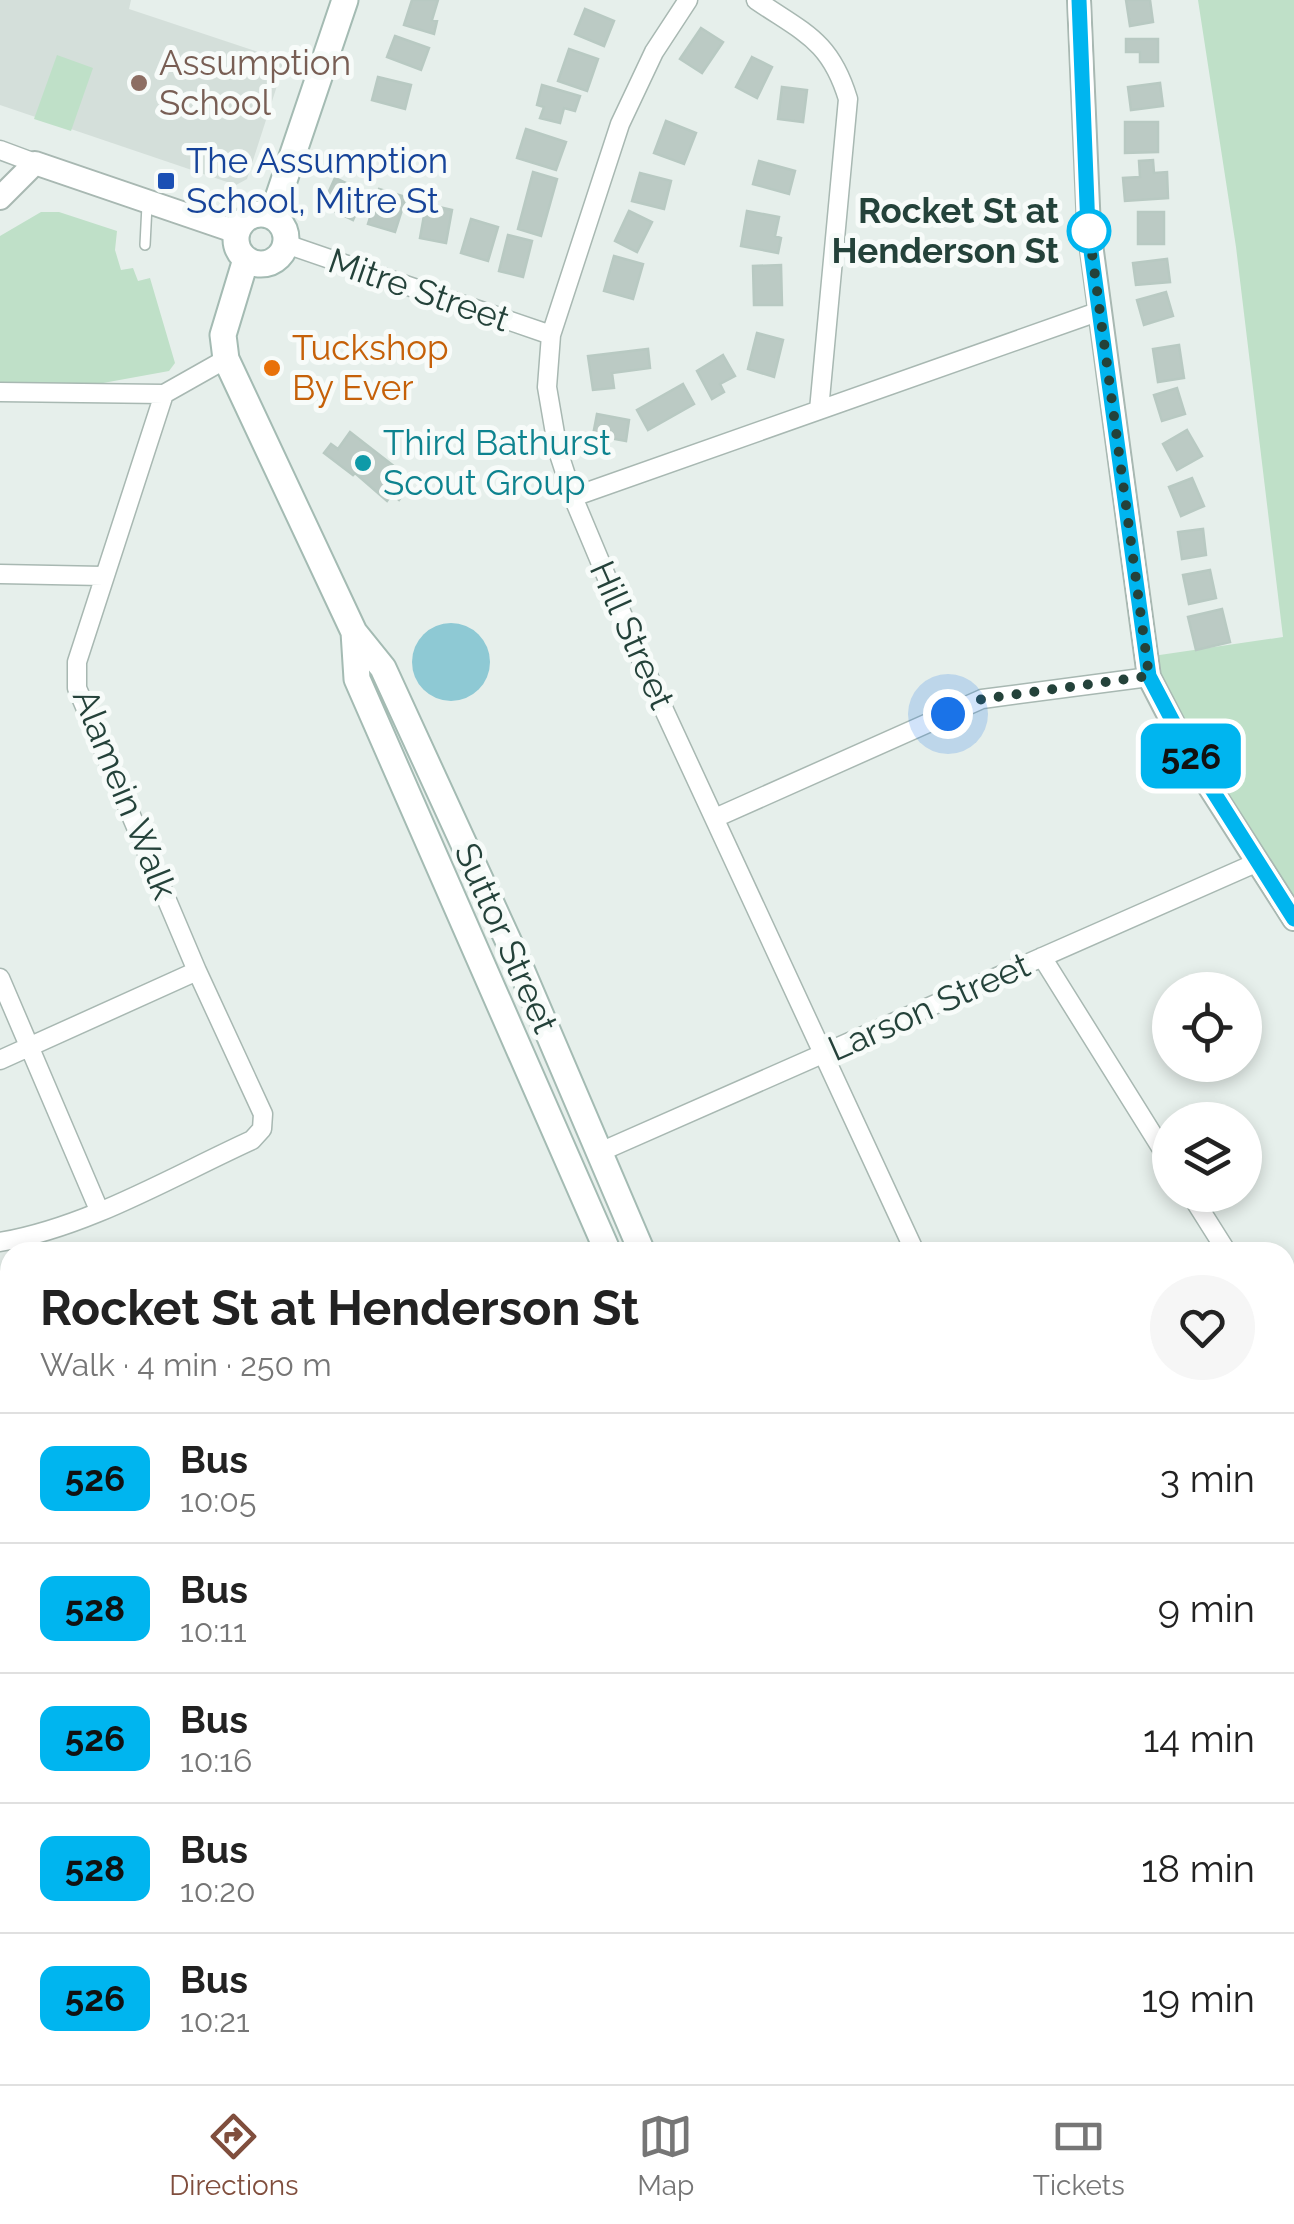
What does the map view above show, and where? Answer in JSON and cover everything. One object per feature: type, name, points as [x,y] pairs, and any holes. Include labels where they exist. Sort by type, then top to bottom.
[{"type":"main road","points":[[272,216],[345,0]]},
{"type":"main road","points":[[255,214],[272,216],[284,228],[286,244],[274,261],[253,262],[237,247],[237,232],[255,214]]},
{"type":"main road","points":[[226,358],[224,335],[253,262]]},
{"type":"main road","name":"Suttor Street","points":[[226,358],[354,632],[383,668],[518,962],[638,1242]]},
{"type":"main road","name":"Suttor Street","points":[[354,632],[357,678],[604,1242]]},
{"type":"street","name":"Hill Street","points":[[688,0],[654,52],[620,124],[551,336],[548,387],[558,451],[624,622],[910,1242]]},
{"type":"street","points":[[756,0],[825,48],[840,73],[848,99],[819,410]]},
{"type":"street","points":[[1078,0],[1088,229],[1149,676],[1184,746],[1294,919]]},
{"type":"street","points":[[0,150],[237,232]]},
{"type":"street","points":[[0,198],[35,163]]},
{"type":"street","name":"Mitre Street","points":[[286,244],[551,336]]},
{"type":"street","points":[[573,496],[1100,311]]},
{"type":"street","points":[[0,392],[164,394],[226,358]]},
{"type":"street","name":"Alamein Walk","points":[[99,1210],[252,1140],[262,1129],[263,1114],[77,688],[77,662],[164,394]]},
{"type":"street","points":[[0,574],[103,576]]},
{"type":"street","points":[[715,818],[982,699],[1149,676]]},
{"type":"street","name":"Larson Street","points":[[600,1152],[1258,862]]},
{"type":"street","points":[[1042,957],[1152,1133]]},
{"type":"street","points":[[0,1060],[198,971]]},
{"type":"street","points":[[0,978],[99,1210],[32,1236],[0,1242]]},
{"type":"street","points":[[1201,1212],[1220,1242]]},
{"type":"lane","points":[[146,245],[147,202]]},
{"type":"shaded area","name":"Assumption School","points":[[0,0],[131,0],[129,9],[285,61],[247,179],[236,185],[0,105]]},
{"type":"green space","points":[[1198,0],[1294,0],[1294,919],[1146,657],[1283,637],[1236,247]]},
{"type":"green space","points":[[57,55],[93,68],[71,131],[34,119]]},
{"type":"green space","points":[[41,212],[59,212],[117,231],[115,250],[121,270],[133,268],[138,281],[150,278],[175,363],[169,371],[103,383],[0,383],[0,236]]},
{"type":"water","points":[[451,623],[466,626],[478,635],[487,647],[487,677],[478,689],[466,698],[451,701],[436,698],[424,689],[415,677],[412,662],[415,647],[424,635],[436,626]]},
{"type":"building","points":[[412,0],[438,0],[432,20],[437,21],[434,34],[404,25]]},
{"type":"building","points":[[1126,0],[1150,0],[1153,22],[1130,26]]},
{"type":"building","points":[[585,9],[614,21],[604,46],[575,34]]},
{"type":"building","points":[[701,28],[723,42],[702,73],[680,59]]},
{"type":"building","points":[[395,36],[429,48],[421,70],[387,57]]},
{"type":"building","points":[[1126,39],[1158,39],[1158,62],[1140,62],[1140,52],[1126,52]]},
{"type":"building","points":[[569,49],[598,59],[587,91],[558,81]]},
{"type":"building","points":[[752,57],[772,67],[757,98],[736,87]]},
{"type":"building","points":[[378,77],[411,85],[405,109],[372,100]]},
{"type":"building","points":[[1160,83],[1163,106],[1131,110],[1128,87]]},
{"type":"building","points":[[542,85],[580,96],[575,111],[564,108],[560,123],[540,118],[544,107],[537,105]]},
{"type":"building","points":[[782,87],[807,90],[803,122],[778,119]]},
{"type":"building","points":[[666,121],[696,133],[684,164],[654,153]]},
{"type":"building","points":[[1125,122],[1158,122],[1158,152],[1125,153]]},
{"type":"building","points":[[526,129],[566,142],[556,170],[517,158]]},
{"type":"building","points":[[1153,160],[1154,173],[1167,172],[1168,198],[1125,201],[1123,178],[1140,177],[1139,161]]},
{"type":"building","points":[[759,161],[795,171],[789,194],[753,184]]},
{"type":"building","points":[[533,172],[557,179],[541,236],[518,229]]},
{"type":"building","points":[[640,173],[671,181],[664,209],[632,201]]},
{"type":"building","points":[[335,178],[366,192],[353,220],[334,211],[338,204],[326,198]]},
{"type":"building","points":[[379,189],[406,197],[395,232],[368,224]]},
{"type":"building","points":[[426,204],[452,210],[446,243],[420,238]]},
{"type":"building","points":[[629,211],[652,222],[637,252],[615,241]]},
{"type":"building","points":[[747,211],[779,217],[775,236],[781,238],[778,253],[741,246]]},
{"type":"building","points":[[1138,212],[1164,212],[1164,244],[1138,244]]},
{"type":"building","points":[[471,219],[498,227],[488,261],[461,253]]},
{"type":"building","points":[[508,235],[532,241],[523,277],[499,271]]},
{"type":"building","points":[[614,256],[643,264],[633,299],[604,291]]},
{"type":"building","points":[[1167,259],[1170,282],[1136,285],[1133,263]]},
{"type":"building","points":[[781,265],[782,305],[754,305],[753,266]]},
{"type":"building","points":[[1166,292],[1173,316],[1144,325],[1137,300]]},
{"type":"building","points":[[757,333],[783,340],[774,377],[748,369]]},
{"type":"building","points":[[1179,345],[1184,378],[1158,382],[1153,349]]},
{"type":"building","points":[[648,349],[650,368],[612,373],[614,388],[593,390],[588,356]]},
{"type":"building","points":[[723,355],[735,376],[720,384],[724,392],[712,399],[697,371]]},
{"type":"building","points":[[683,384],[694,404],[648,430],[637,410]]},
{"type":"building","points":[[1177,388],[1185,414],[1162,421],[1154,395]]},
{"type":"building","points":[[597,414],[629,420],[626,441],[593,435]]},
{"type":"building","points":[[1187,430],[1202,456],[1177,470],[1163,444]]},
{"type":"building","name":"Third Bathurst Scout Group","points":[[350,432],[413,481],[399,500],[392,494],[387,501],[324,453],[331,444],[338,449]]},
{"type":"building","points":[[1192,478],[1204,506],[1181,516],[1169,487]]},
{"type":"building","points":[[1203,529],[1206,555],[1182,559],[1178,532]]},
{"type":"building","points":[[1210,570],[1216,598],[1189,604],[1183,575]]},
{"type":"building","points":[[1222,609],[1230,642],[1196,650],[1188,617]]},
{"type":"bus line","name":"526","points":[[1079,0],[1088,229],[1149,676],[1192,758],[1294,919]]},
{"type":"place","name":"Assumption School","points":[[139,83]]},
{"type":"place","name":"The Assumption School, Mitre St","points":[[166,181]]},
{"type":"place","name":"Rocket St at Henderson St","points":[[1089,231]]},
{"type":"place","name":"Tuckshop By Ever","points":[[272,368]]},
{"type":"place","name":"Third Bathurst Scout Group","points":[[363,463]]},
{"type":"route","points":[[948,714],[982,699],[1149,676],[1089,231]]}]
